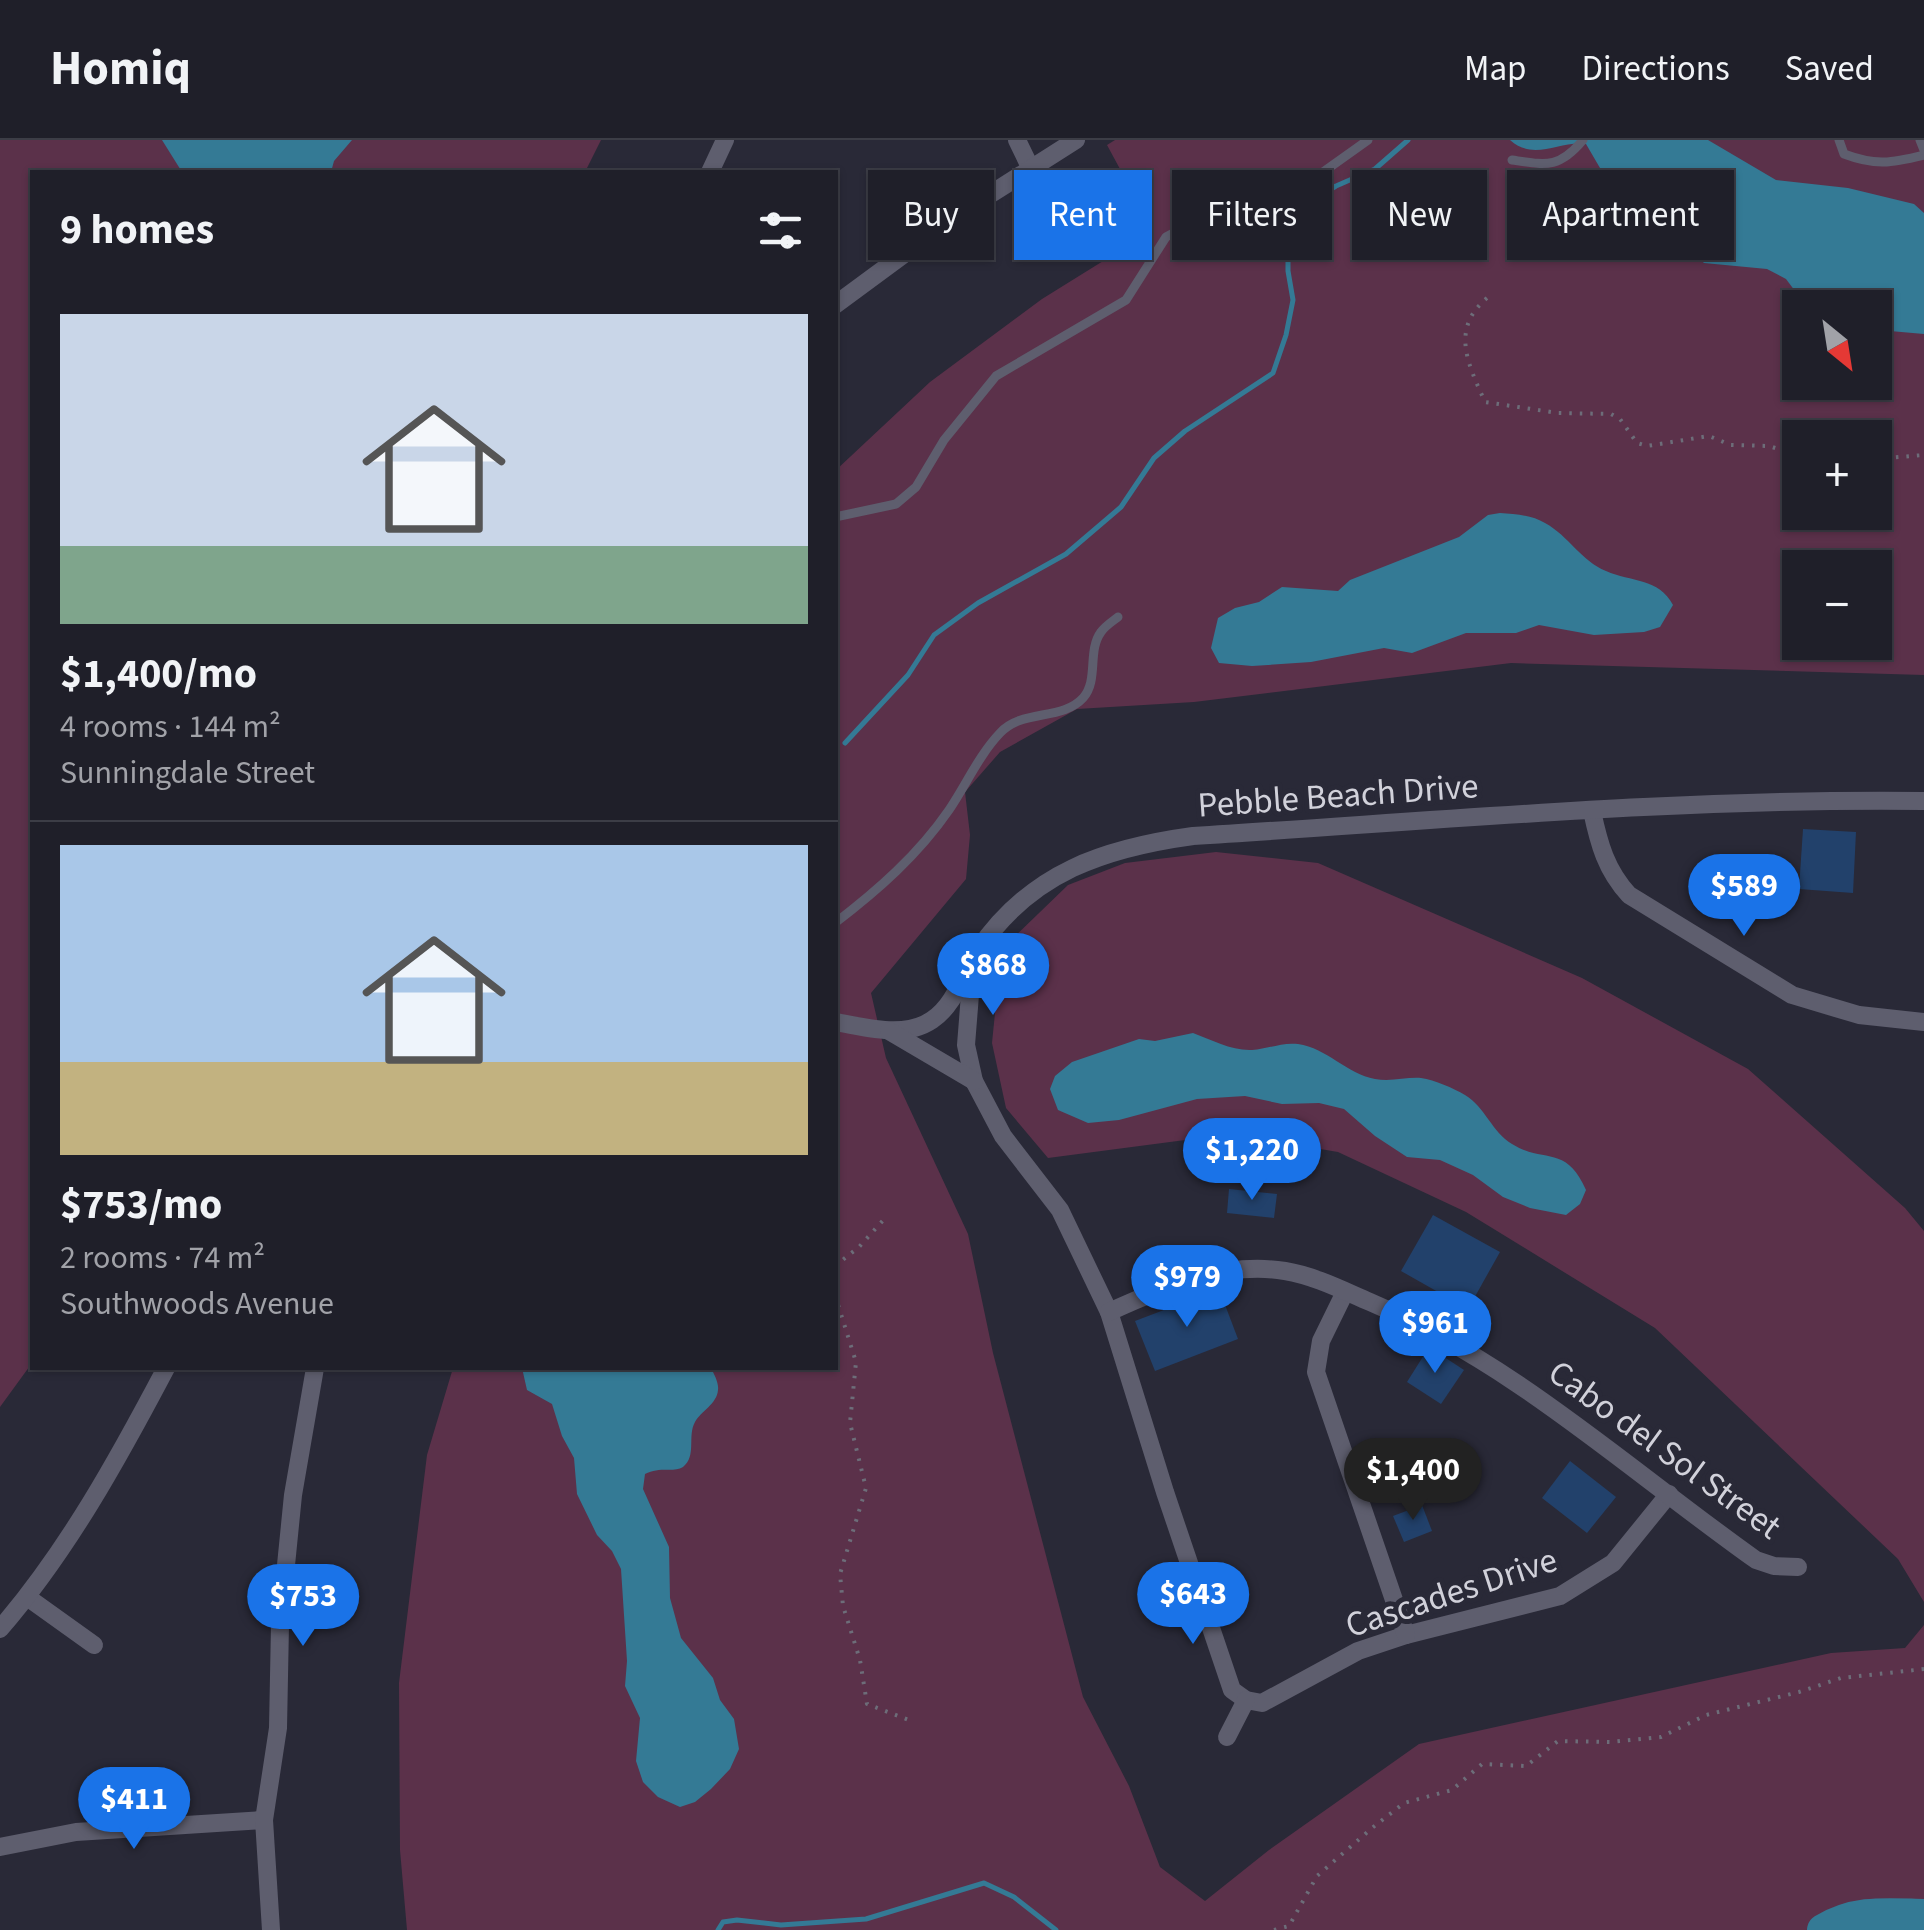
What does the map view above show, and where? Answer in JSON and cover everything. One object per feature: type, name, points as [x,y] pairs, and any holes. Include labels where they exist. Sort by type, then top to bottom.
[{"type":"street","points":[[711,170],[724,140]]},
{"type":"street","points":[[1017,140],[1030,168]]},
{"type":"street","points":[[838,303],[953,218],[1076,140]]},
{"type":"street","name":"Pebble Beach Drive","points":[[838,1022],[889,1031],[930,1022],[944,1010],[994,926],[1050,880],[1090,858],[1136,844],[1194,836],[1592,811],[1815,800],[1924,801]]},
{"type":"street","points":[[1592,811],[1603,856],[1613,878],[1629,895],[1792,994],[1859,1015],[1924,1022]]},
{"type":"street","points":[[974,958],[966,1045],[974,1082],[1003,1136],[1060,1210],[1109,1312],[1232,1690],[1246,1700],[1227,1737]]},
{"type":"street","points":[[889,1031],[974,1082]]},
{"type":"street","name":"Cabo del Sol Street","points":[[1109,1312],[1177,1282],[1248,1270],[1282,1270],[1316,1278],[1398,1314],[1542,1398],[1756,1560],[1798,1568]]},
{"type":"street","points":[[1345,1292],[1316,1357],[1318,1386],[1406,1634]]},
{"type":"street","points":[[0,1629],[27,1597],[112,1467],[165,1370]]},
{"type":"street","points":[[271,1930],[264,1820],[278,1728],[280,1625],[293,1495],[314,1370]]},
{"type":"street","name":"Cascades Drive","points":[[1246,1700],[1262,1703],[1358,1651],[1406,1634],[1560,1596],[1613,1563],[1669,1494]]},
{"type":"street","points":[[27,1597],[94,1645]]},
{"type":"street","points":[[0,1847],[76,1832],[264,1820]]},
{"type":"lane","points":[[838,516],[896,504],[916,487],[944,440],[996,376],[1126,300],[1166,237],[1190,224],[1260,217],[1368,140]]},
{"type":"lane","points":[[1512,160],[1544,165],[1570,156],[1583,140]]},
{"type":"lane","points":[[1838,140],[1844,154],[1864,162],[1885,164],[1924,152],[1920,140]]},
{"type":"lane","points":[[838,921],[889,881],[947,813],[1002,730],[1017,721],[1068,709],[1084,696],[1091,683],[1101,632],[1118,617]]},
{"type":"path","points":[[1487,298],[1465,325],[1464,339],[1485,402],[1558,413],[1612,414],[1638,444],[1647,446],[1708,436],[1731,445],[1782,450]]},
{"type":"path","points":[[1892,458],[1924,456]]},
{"type":"path","points":[[838,1264],[887,1216]]},
{"type":"path","points":[[838,1305],[856,1362],[850,1424],[866,1488],[840,1574],[844,1606],[860,1660],[867,1704],[909,1720]]},
{"type":"path","points":[[1274,1930],[1289,1926],[1317,1876],[1372,1828],[1404,1803],[1452,1790],[1482,1764],[1526,1766],[1558,1741],[1612,1742],[1660,1736],[1706,1715],[1841,1678],[1924,1669]]},
{"type":"shaded area","points":[[0,140],[601,140],[586,170],[30,170],[30,1366],[0,1407]]},
{"type":"shaded area","points":[[1115,140],[1924,140],[1924,675],[1511,663],[1194,702],[1077,709],[1000,752],[965,792],[970,835],[966,879],[871,993],[886,1058],[968,1234],[993,1353],[1083,1697],[1129,1786],[1160,1867],[1205,1901],[1269,1850],[1419,1744],[1831,1653],[1905,1648],[1924,1625],[1924,1915],[1860,1916],[1823,1930],[407,1930],[400,1850],[399,1683],[427,1455],[452,1370],[838,1370],[838,468],[930,382],[1042,299],[1105,260],[1152,260],[1152,170],[1121,170],[1107,145]]},
{"type":"shaded area","points":[[1216,852],[1318,863],[1582,978],[1748,1069],[1905,1208],[1924,1231],[1924,1602],[1898,1559],[1655,1328],[1466,1212],[1338,1152],[1231,1134],[1048,1158],[1006,1108],[992,1043],[998,983],[1009,942],[1068,885],[1125,863]]},
{"type":"water","points":[[162,140],[352,140],[334,161],[332,170],[181,170]]},
{"type":"water","points":[[1510,140],[1708,140],[1776,180],[1848,188],[1914,204],[1924,213],[1924,334],[1892,331],[1892,290],[1794,290],[1786,279],[1767,269],[1704,263],[1701,260],[1734,260],[1734,170],[1603,170],[1586,144],[1538,150]]},
{"type":"water","points":[[1500,513],[1540,520],[1597,567],[1660,590],[1673,605],[1660,627],[1644,632],[1594,635],[1539,625],[1516,633],[1466,633],[1412,653],[1384,648],[1311,662],[1252,666],[1219,663],[1211,648],[1218,618],[1235,608],[1259,602],[1282,587],[1338,591],[1350,580],[1459,537],[1488,515]]},
{"type":"water","points":[[1193,1033],[1245,1050],[1286,1044],[1308,1046],[1375,1079],[1421,1078],[1444,1085],[1472,1100],[1512,1144],[1570,1166],[1586,1190],[1580,1204],[1566,1215],[1530,1208],[1440,1160],[1407,1157],[1344,1109],[1319,1103],[1282,1104],[1245,1096],[1197,1099],[1119,1120],[1088,1123],[1058,1110],[1050,1089],[1055,1076],[1072,1062],[1139,1039],[1155,1041]]},
{"type":"water","points":[[522,1370],[712,1370],[716,1379],[717,1395],[695,1422],[687,1462],[679,1469],[645,1474],[643,1489],[669,1547],[670,1598],[681,1638],[713,1678],[720,1700],[734,1719],[739,1749],[730,1769],[695,1802],[680,1807],[658,1797],[643,1782],[636,1761],[640,1718],[625,1686],[621,1569],[612,1551],[597,1535],[577,1494],[574,1458],[552,1404],[527,1390]]},
{"type":"building","points":[[1803,829],[1856,832],[1853,893],[1799,889]]},
{"type":"building","points":[[1229,1189],[1277,1194],[1274,1218],[1227,1213]]},
{"type":"building","points":[[1433,1215],[1500,1252],[1468,1309],[1401,1271]]},
{"type":"building","points":[[1219,1289],[1238,1339],[1155,1371],[1135,1321]]},
{"type":"building","points":[[1429,1347],[1464,1370],[1441,1404],[1407,1382]]},
{"type":"building","points":[[1570,1461],[1616,1497],[1587,1533],[1542,1498]]},
{"type":"building","points":[[1422,1505],[1432,1531],[1404,1542],[1393,1516]]},
{"type":"waterway","points":[[845,743],[908,675],[934,635],[978,603],[1066,554],[1121,507],[1154,458],[1185,431],[1273,373],[1293,300],[1288,233],[1305,205],[1375,169],[1408,140]]},
{"type":"waterway","points":[[718,1930],[723,1922],[737,1920],[781,1925],[866,1919],[984,1883],[1014,1897],[1056,1930]]},
{"type":"waterway","points":[[1823,1930],[1860,1916],[1924,1915]]}]
